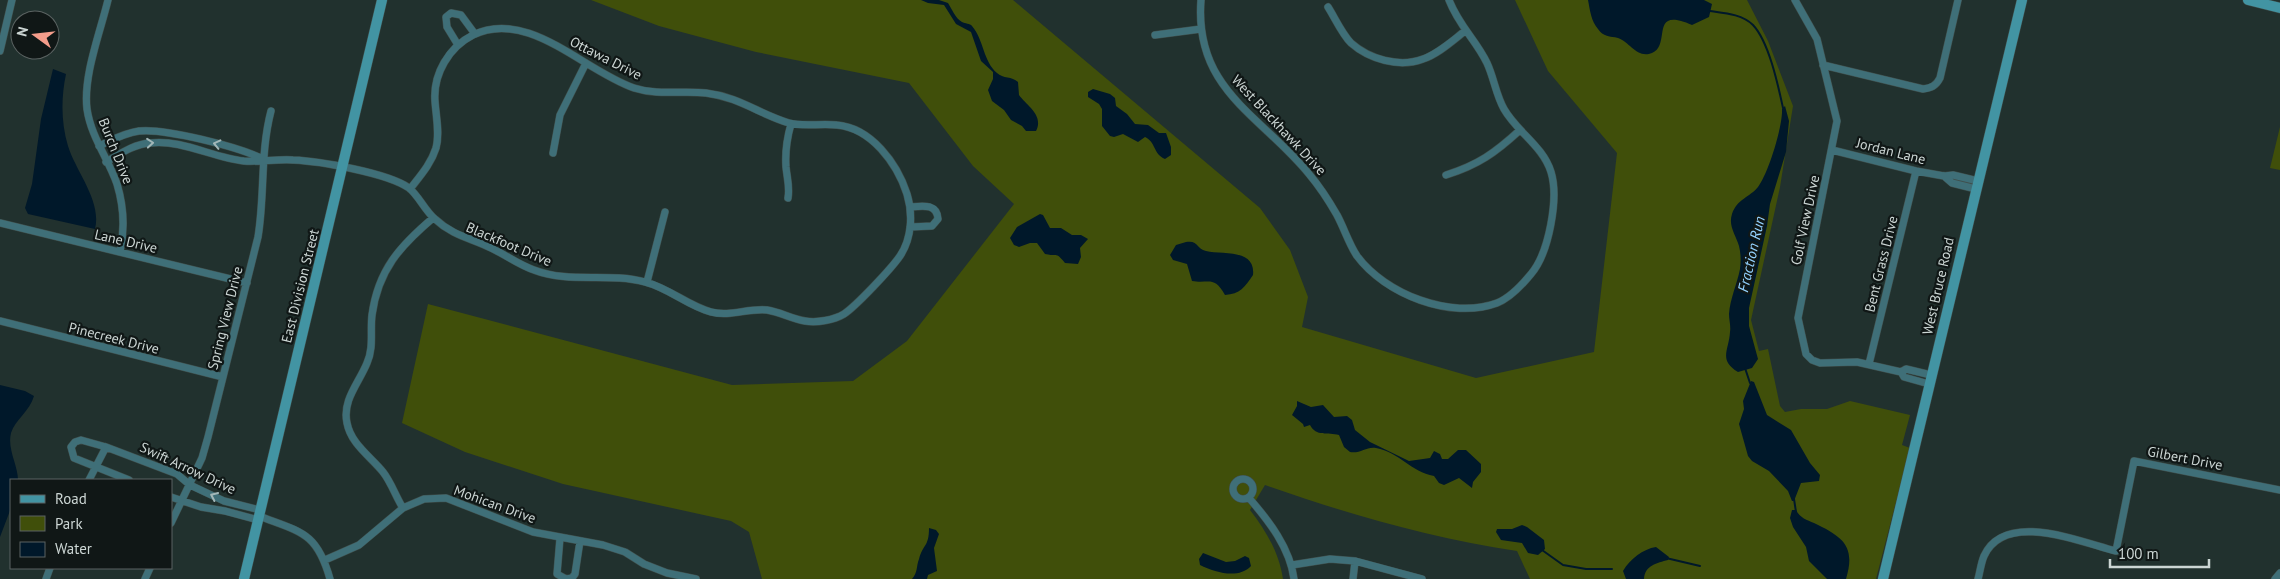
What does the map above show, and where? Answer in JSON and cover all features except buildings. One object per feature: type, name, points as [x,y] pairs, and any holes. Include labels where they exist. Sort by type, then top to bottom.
[{"type":"street","points":[[0,51],[12,0]]},
{"type":"street","name":"Burch Drive","points":[[108,0],[86,92],[91,130],[116,183],[122,202],[124,222],[120,252]]},
{"type":"street","name":"East Division Street","points":[[244,579],[382,0]]},
{"type":"street","name":"West Blackhawk Drive","points":[[1201,0],[1201,29],[1207,54],[1217,78],[1234,100],[1301,164],[1321,190],[1357,255],[1374,276],[1396,291],[1448,307],[1475,308],[1498,302],[1521,286],[1537,267],[1546,245],[1554,193],[1551,170],[1539,149],[1520,130],[1504,109],[1488,65],[1479,47],[1465,31],[1449,0]]},
{"type":"street","name":"Golf View Drive","points":[[1795,0],[1817,38],[1837,122],[1798,324],[1806,354],[1812,360],[1830,364],[1857,362],[1900,372],[1904,377],[1930,380]]},
{"type":"street","points":[[1823,65],[1923,89],[1935,85],[1940,78],[1958,0]]},
{"type":"street","name":"West Bruce Road","points":[[1884,579],[2022,0]]},
{"type":"street","points":[[2248,0],[2280,8]]},
{"type":"street","points":[[1328,7],[1350,42],[1370,55],[1396,63],[1423,60],[1465,31]]},
{"type":"street","points":[[458,45],[445,22],[446,17],[451,13],[461,15],[475,34]]},
{"type":"street","name":"Ottawa Drive","points":[[410,189],[427,167],[436,150],[438,131],[434,94],[439,72],[449,54],[458,45],[475,34],[494,28],[510,28],[528,32],[635,88],[662,94],[696,91],[722,95],[791,124],[846,126],[865,134],[879,147],[900,174],[910,211]]},
{"type":"street","points":[[1154,35],[1201,29]]},
{"type":"street","points":[[554,153],[560,115],[586,64]]},
{"type":"street","name":"Spring View Drive","points":[[172,521],[190,485],[208,437],[247,282],[262,217],[263,159],[271,111]]},
{"type":"street","points":[[788,198],[790,188],[786,166],[786,143],[791,124]]},
{"type":"street","points":[[1446,175],[1486,159],[1520,130]]},
{"type":"street","points":[[99,146],[121,135],[138,131],[157,131],[247,151],[263,159]]},
{"type":"street","points":[[106,162],[127,150],[153,142],[170,143],[246,161],[263,159],[295,160],[343,168],[377,176],[410,189]]},
{"type":"street","name":"Jordan Lane","points":[[1832,150],[1944,176],[1952,183],[1977,185]]},
{"type":"street","name":"Bent Grass Drive","points":[[1869,364],[1916,171]]},
{"type":"street","name":"Blackfoot Drive","points":[[410,189],[433,218],[452,233],[489,246],[533,270],[553,276],[612,276],[647,282],[710,312],[729,314],[754,309],[772,310],[807,322],[824,321],[844,314],[888,270],[902,252],[910,227],[910,211]]},
{"type":"street","points":[[910,211],[932,208],[936,211],[938,219],[932,226],[910,227]]},
{"type":"street","points":[[647,282],[665,212]]},
{"type":"street","points":[[403,508],[383,472],[355,442],[347,423],[348,404],[352,390],[367,363],[371,347],[375,298],[381,278],[392,258],[406,241],[433,218]]},
{"type":"street","name":"Lane Drive","points":[[0,224],[247,282]]},
{"type":"street","name":"Pinecreek Drive","points":[[0,321],[223,378]]},
{"type":"street","name":"Swift Arrow Drive","points":[[95,468],[74,458],[71,447],[75,442],[81,440],[106,447],[177,474],[190,485],[224,501],[296,529],[319,548],[325,560],[330,579]]},
{"type":"street","points":[[90,479],[106,447]]},
{"type":"street","name":"Gilbert Drive","points":[[1978,579],[1984,556],[1996,541],[2014,532],[2036,531],[2116,551],[2134,461],[2280,490]]},
{"type":"street","points":[[95,468],[125,479]]},
{"type":"street","name":"Swift Arrow Drive","points":[[172,497],[201,507],[259,516]]},
{"type":"street","name":"Mohican Drive","points":[[325,560],[359,545],[403,508],[424,500],[446,498],[510,524],[560,538],[625,552],[666,576],[696,579]]},
{"type":"street","points":[[1249,498],[1272,528],[1292,565],[1294,579]]},
{"type":"street","points":[[560,538],[557,574],[566,579],[572,578],[575,574],[580,542]]},
{"type":"street","points":[[1292,565],[1330,559],[1355,561],[1422,579]]},
{"type":"street","points":[[1353,579],[1355,561]]},
{"type":"street","points":[[2276,579],[2280,573]]},
{"type":"green space","points":[[591,0],[1013,0],[1260,208],[1290,250],[1308,297],[1302,327],[1476,378],[1594,352],[1617,153],[1548,71],[1515,0],[1747,0],[1768,41],[1793,106],[1780,187],[1751,320],[1759,351],[1768,349],[1780,406],[1785,412],[1801,409],[1827,409],[1850,401],[1910,415],[1902,445],[1910,448],[1876,579],[1530,579],[1517,551],[1485,546],[1390,524],[1327,506],[1265,485],[1250,510],[1271,542],[1283,579],[762,579],[749,532],[731,521],[563,484],[465,452],[402,423],[428,304],[732,385],[853,381],[907,341],[1014,204],[973,166],[909,83],[756,52],[659,26]]},
{"type":"green space","points":[[2280,127],[2280,170],[2270,168]]},
{"type":"water","points":[[921,0],[939,0],[948,3],[963,23],[972,26],[992,68],[999,75],[1018,82],[1019,95],[1034,111],[1038,120],[1036,131],[1026,131],[1022,126],[1011,120],[1004,110],[992,101],[988,90],[993,79],[993,72],[981,61],[971,32],[956,24],[944,5]]},
{"type":"water","points":[[1588,0],[1704,0],[1712,4],[1709,17],[1692,25],[1678,20],[1670,20],[1665,23],[1658,49],[1652,53],[1642,54],[1622,40],[1600,32],[1592,19]]},
{"type":"water","points":[[53,69],[66,74],[63,92],[64,128],[72,156],[92,197],[96,218],[95,229],[28,214],[25,208],[32,184],[41,119]]},
{"type":"water","points":[[1093,89],[1110,94],[1115,98],[1116,106],[1127,114],[1135,124],[1148,125],[1159,133],[1166,133],[1171,147],[1171,155],[1165,159],[1161,157],[1149,139],[1145,137],[1138,142],[1123,134],[1114,137],[1110,136],[1102,126],[1102,109],[1099,104],[1088,97],[1088,92]]},
{"type":"water","points":[[1785,106],[1789,121],[1786,152],[1770,204],[1749,308],[1749,326],[1758,359],[1752,368],[1738,372],[1732,368],[1726,359],[1730,330],[1729,314],[1741,261],[1731,218],[1737,205],[1755,190],[1762,181],[1774,150],[1782,117],[1782,109]]},
{"type":"water","points":[[1040,214],[1043,215],[1050,228],[1061,228],[1072,235],[1081,235],[1088,239],[1080,248],[1081,257],[1078,264],[1065,263],[1058,256],[1045,254],[1037,243],[1030,243],[1019,247],[1014,245],[1010,238],[1017,227]]},
{"type":"water","points":[[1193,242],[1206,251],[1236,254],[1243,257],[1249,260],[1253,275],[1242,289],[1225,295],[1218,285],[1214,283],[1192,281],[1187,264],[1173,260],[1170,255],[1176,245]]},
{"type":"water","points":[[1751,381],[1754,382],[1767,415],[1791,430],[1810,463],[1820,475],[1819,481],[1801,483],[1794,501],[1792,501],[1788,491],[1769,471],[1752,461],[1748,456],[1739,424],[1744,409],[1743,401]]},
{"type":"water","points":[[0,385],[25,391],[34,396],[11,433],[10,445],[18,479],[10,479],[10,511],[0,537]]},
{"type":"water","points":[[1297,401],[1311,407],[1323,405],[1334,417],[1347,416],[1352,420],[1355,430],[1370,442],[1409,461],[1430,458],[1434,451],[1440,454],[1442,459],[1448,459],[1458,450],[1466,450],[1481,464],[1481,472],[1473,482],[1472,488],[1459,478],[1444,485],[1439,483],[1434,476],[1418,471],[1384,450],[1370,448],[1350,452],[1344,447],[1339,435],[1319,433],[1310,425],[1304,427],[1292,415],[1297,406]]},
{"type":"water","points":[[1792,510],[1796,510],[1804,518],[1833,533],[1845,544],[1849,558],[1846,579],[1827,579],[1809,561],[1806,547],[1793,527],[1790,518]]},
{"type":"water","points":[[1522,525],[1544,540],[1545,549],[1538,555],[1528,553],[1522,543],[1501,540],[1496,532],[1497,529],[1512,529]]},
{"type":"water","points":[[929,528],[936,530],[939,534],[934,548],[937,571],[928,575],[927,579],[912,579],[927,542]]},
{"type":"water","points":[[1656,547],[1669,557],[1668,560],[1649,568],[1644,579],[1626,579],[1623,571],[1629,562],[1642,552]]},
{"type":"water","points":[[1203,553],[1226,562],[1235,561],[1245,556],[1249,558],[1251,566],[1234,574],[1220,572],[1200,565],[1199,559]]},
{"type":"waterway","name":"Fraction Run","points":[[1710,11],[1744,18],[1753,25],[1764,42],[1772,64],[1783,108]]},
{"type":"waterway","name":"Fraction Run","points":[[1745,368],[1750,383]]},
{"type":"waterway","name":"Fraction Run","points":[[1794,499],[1796,512]]},
{"type":"waterway","points":[[1542,550],[1563,565],[1586,569],[1612,569]]},
{"type":"waterway","points":[[1666,558],[1700,566]]}]
